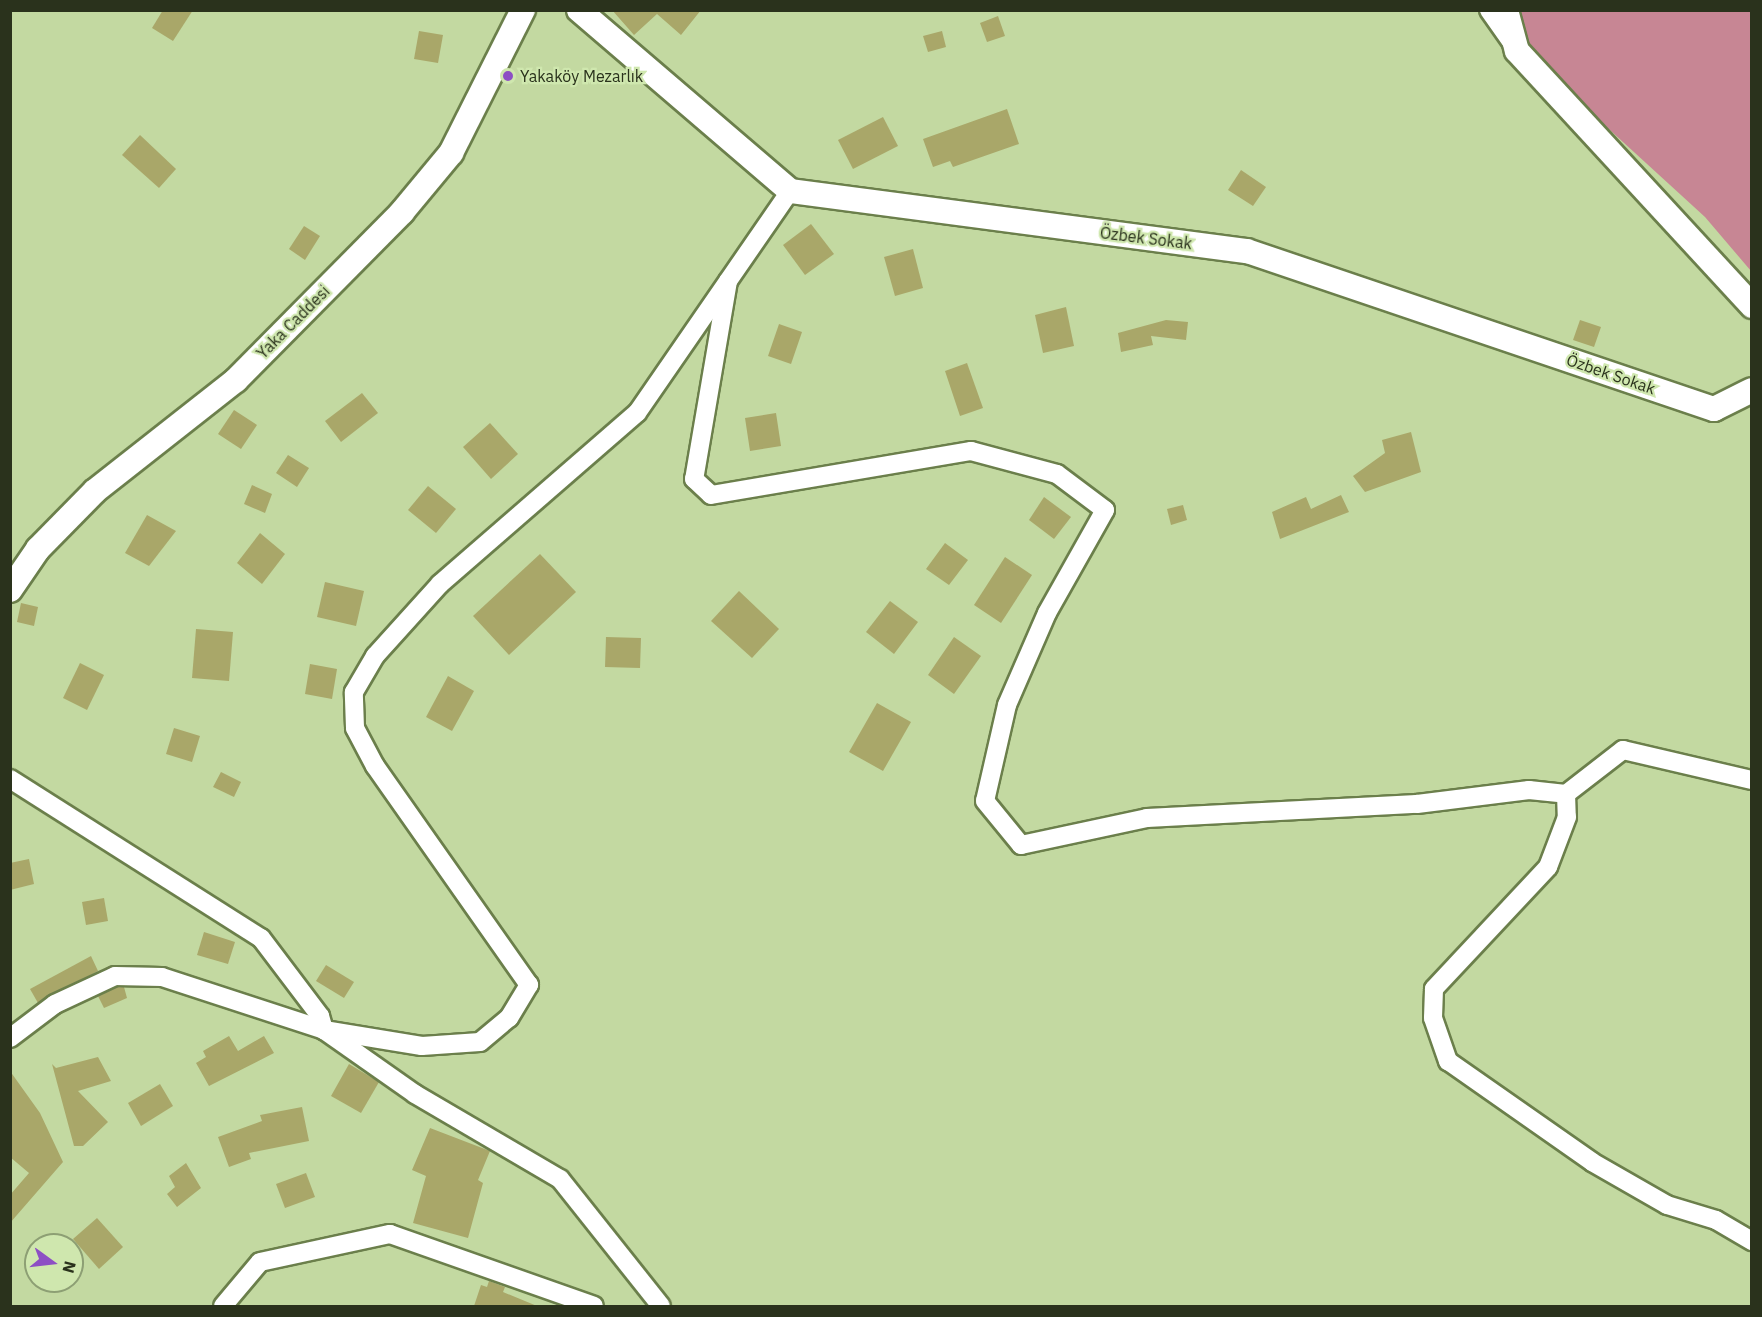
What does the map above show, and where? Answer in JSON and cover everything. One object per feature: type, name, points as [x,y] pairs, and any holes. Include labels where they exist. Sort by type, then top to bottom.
[{"type":"street","name":"Yaka Caddesi","points":[[10,590],[38,549],[95,491],[236,380],[402,212],[452,153],[523,10]]},
{"type":"street","points":[[10,1038],[55,1004],[116,976],[183,983],[324,1030],[422,1046],[480,1042],[508,1018],[529,985],[375,766],[355,728],[354,692],[375,656],[440,584],[638,413],[790,191],[579,10]]},
{"type":"street","points":[[1489,10],[1517,51],[1752,306]]},
{"type":"street","points":[[1506,10],[1517,51]]},
{"type":"street","name":"Özbek Sokak","points":[[790,191],[1247,251],[1714,409],[1752,390]]},
{"type":"street","points":[[728,281],[694,479],[711,495],[971,451],[1057,474],[1105,510],[1047,613],[1007,705],[985,801],[1021,845],[1147,818],[1417,804],[1530,790],[1566,794],[1623,750],[1752,780]]},
{"type":"street","points":[[10,779],[261,938],[320,1016],[324,1030],[415,1094],[560,1179],[661,1306]]},
{"type":"street","points":[[1566,794],[1567,817],[1548,867],[1434,989],[1433,1018],[1448,1061],[1592,1162],[1667,1205],[1716,1220],[1752,1241]]},
{"type":"street","points":[[222,1306],[260,1262],[390,1234],[594,1306]]},
{"type":"shaded area","points":[[1520,11],[1751,11],[1751,271],[1705,217],[1541,67],[1518,28]]},
{"type":"building","points":[[163,10],[193,10],[173,41],[152,28]]},
{"type":"building","points":[[612,10],[701,10],[681,35],[657,14],[634,35]]},
{"type":"building","points":[[998,16],[1005,36],[987,42],[980,23]]},
{"type":"building","points":[[419,31],[443,35],[438,63],[414,59]]},
{"type":"building","points":[[942,31],[946,47],[928,52],[923,36]]},
{"type":"building","points":[[1007,109],[1019,144],[953,167],[950,161],[933,167],[923,139]]},
{"type":"building","points":[[883,117],[898,146],[853,169],[838,140]]},
{"type":"building","points":[[140,135],[176,169],[159,188],[122,155]]},
{"type":"building","points":[[1241,170],[1266,187],[1253,206],[1228,190]]},
{"type":"building","points":[[811,224],[834,254],[805,275],[783,245]]},
{"type":"building","points":[[304,226],[320,236],[305,260],[289,249]]},
{"type":"building","points":[[913,249],[923,288],[895,296],[884,257]]},
{"type":"building","points":[[1066,307],[1074,346],[1043,353],[1035,315]]},
{"type":"building","points":[[1166,320],[1188,322],[1186,340],[1151,336],[1153,345],[1121,352],[1118,333]]},
{"type":"building","points":[[1580,320],[1601,327],[1594,347],[1573,340]]},
{"type":"building","points":[[779,324],[802,332],[791,364],[768,356]]},
{"type":"building","points":[[967,363],[983,408],[960,416],[945,371]]},
{"type":"building","points":[[362,393],[378,413],[341,442],[325,421]]},
{"type":"building","points":[[234,410],[257,425],[241,449],[218,434]]},
{"type":"building","points":[[776,413],[781,446],[750,451],[745,418]]},
{"type":"building","points":[[490,423],[518,454],[491,479],[463,447]]},
{"type":"building","points":[[1411,432],[1421,472],[1365,492],[1353,476],[1385,453],[1382,440]]},
{"type":"building","points":[[288,455],[309,468],[297,487],[276,473]]},
{"type":"building","points":[[252,485],[272,494],[265,513],[244,504]]},
{"type":"building","points":[[428,486],[456,509],[436,533],[408,510]]},
{"type":"building","points":[[1341,495],[1349,512],[1280,539],[1272,512],[1306,497],[1311,509]]},
{"type":"building","points":[[1044,497],[1071,517],[1054,539],[1029,520]]},
{"type":"building","points":[[1183,505],[1187,520],[1171,525],[1167,509]]},
{"type":"building","points":[[147,515],[176,531],[149,566],[125,553]]},
{"type":"building","points":[[260,533],[285,554],[262,584],[237,563]]},
{"type":"building","points":[[945,543],[968,560],[949,585],[926,569]]},
{"type":"building","points":[[540,554],[576,592],[509,655],[473,616]]},
{"type":"building","points":[[1005,557],[1032,575],[1001,623],[974,605]]},
{"type":"building","points":[[325,582],[364,591],[356,626],[317,617]]},
{"type":"building","points":[[739,591],[779,629],[752,658],[711,621]]},
{"type":"building","points":[[890,601],[918,622],[894,654],[866,632]]},
{"type":"building","points":[[21,603],[38,607],[34,626],[17,622]]},
{"type":"building","points":[[196,629],[233,632],[229,681],[192,678]]},
{"type":"building","points":[[606,637],[641,638],[640,668],[605,667]]},
{"type":"building","points":[[954,637],[981,656],[954,694],[928,675]]},
{"type":"building","points":[[80,663],[104,675],[87,710],[63,698]]},
{"type":"building","points":[[310,664],[337,669],[332,699],[305,694]]},
{"type":"building","points":[[448,676],[474,691],[452,731],[426,717]]},
{"type":"building","points":[[877,703],[911,722],[883,771],[849,752]]},
{"type":"building","points":[[174,728],[200,736],[192,762],[166,754]]},
{"type":"building","points":[[221,772],[241,782],[234,797],[213,787]]},
{"type":"building","points":[[29,859],[34,884],[10,890],[10,863]]},
{"type":"building","points":[[104,898],[108,921],[86,925],[82,902]]},
{"type":"building","points":[[204,932],[235,942],[228,964],[197,955]]},
{"type":"building","points":[[91,956],[98,971],[38,1003],[30,989]]},
{"type":"building","points":[[326,965],[354,982],[344,998],[316,981]]},
{"type":"building","points":[[117,987],[124,987],[127,998],[104,1008],[98,996]]},
{"type":"building","points":[[229,1036],[238,1051],[264,1036],[274,1053],[209,1086],[196,1063],[206,1057],[203,1051]]},
{"type":"building","points":[[98,1057],[111,1081],[78,1091],[108,1122],[83,1146],[74,1146],[52,1064],[56,1068]]},
{"type":"building","points":[[349,1064],[379,1082],[361,1113],[331,1096]]},
{"type":"building","points":[[10,1071],[40,1113],[63,1162],[10,1223],[10,1195],[29,1173],[10,1157]]},
{"type":"building","points":[[160,1084],[173,1106],[141,1126],[128,1103]]},
{"type":"building","points":[[302,1107],[309,1141],[249,1153],[251,1159],[229,1167],[218,1137],[262,1121],[260,1115]]},
{"type":"building","points":[[430,1128],[490,1151],[478,1180],[483,1183],[468,1238],[413,1223],[426,1176],[412,1170]]},
{"type":"building","points":[[186,1163],[201,1188],[177,1207],[167,1194],[175,1187],[169,1176]]},
{"type":"building","points":[[306,1173],[315,1197],[285,1208],[276,1184]]},
{"type":"building","points":[[97,1218],[123,1247],[99,1269],[84,1252],[84,1233],[80,1233]]},
{"type":"building","points":[[489,1281],[505,1287],[503,1292],[537,1306],[474,1306],[481,1285],[487,1287]]},
{"type":"place","name":"Yakaköy Mezarlık","points":[[508,76]]}]
